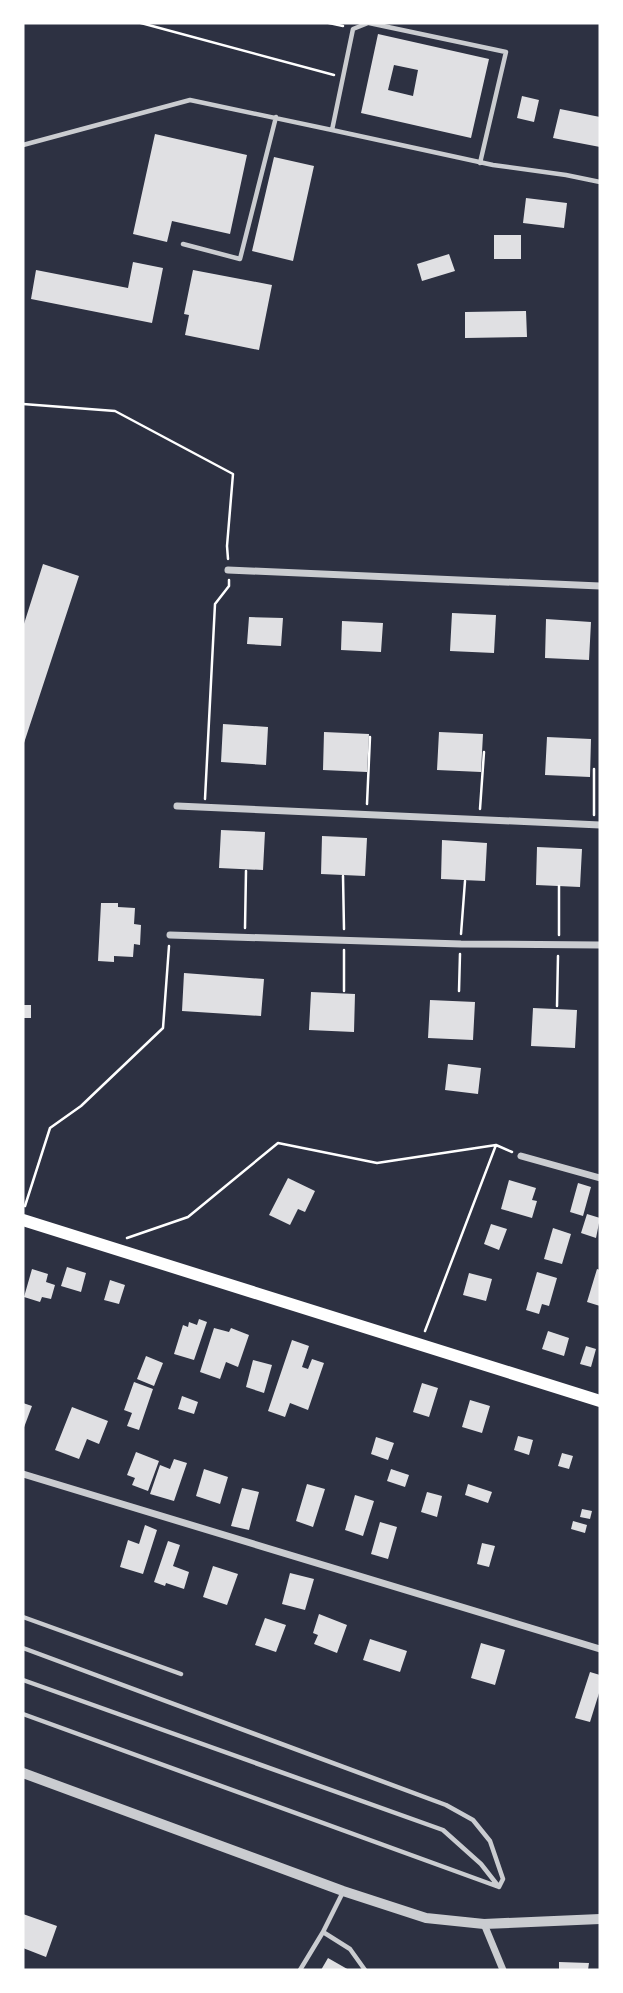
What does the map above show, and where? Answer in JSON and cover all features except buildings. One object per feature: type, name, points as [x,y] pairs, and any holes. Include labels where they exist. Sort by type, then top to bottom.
[{"type":"main road","points":[[24,1215],[600,1401]]},
{"type":"street","points":[[228,570],[600,586]]},
{"type":"street","points":[[177,806],[597,825]]},
{"type":"street","points":[[170,935],[461,944],[600,945]]},
{"type":"street","points":[[521,1156],[600,1178]]},
{"type":"street","points":[[23,1474],[600,1649]]},
{"type":"street","points":[[23,1773],[343,1891],[426,1918],[484,1923],[600,1919]]},
{"type":"street","points":[[484,1923],[503,1970]]},
{"type":"lane","points":[[332,130],[353,29],[368,23],[506,52],[480,163]]},
{"type":"lane","points":[[23,145],[190,100],[480,163],[600,182]]},
{"type":"lane","points":[[183,244],[240,259],[276,117]]},
{"type":"lane","points":[[23,1617],[181,1674]]},
{"type":"lane","points":[[23,1648],[446,1805],[472,1820],[490,1841],[503,1879],[499,1886]]},
{"type":"lane","points":[[23,1680],[443,1830],[481,1864],[499,1886]]},
{"type":"lane","points":[[23,1714],[499,1886]]},
{"type":"lane","points":[[300,1970],[323,1933],[343,1891]]},
{"type":"lane","points":[[323,1933],[350,1949],[365,1970]]},
{"type":"path","points":[[141,23],[344,78]]},
{"type":"path","points":[[329,23],[353,29]]},
{"type":"path","points":[[23,404],[115,411],[233,474],[227,546],[229,586],[215,604],[205,808]]},
{"type":"path","points":[[366,815],[370,737]]},
{"type":"path","points":[[480,820],[484,752]]},
{"type":"path","points":[[594,769],[597,825]]},
{"type":"path","points":[[244,938],[246,872]]},
{"type":"path","points":[[557,1006],[559,886]]},
{"type":"path","points":[[24,1215],[50,1128],[81,1106],[163,1028],[170,935]]},
{"type":"path","points":[[121,1241],[188,1217],[278,1143],[377,1163],[496,1145],[521,1156]]},
{"type":"path","points":[[423,1335],[496,1145]]}]
